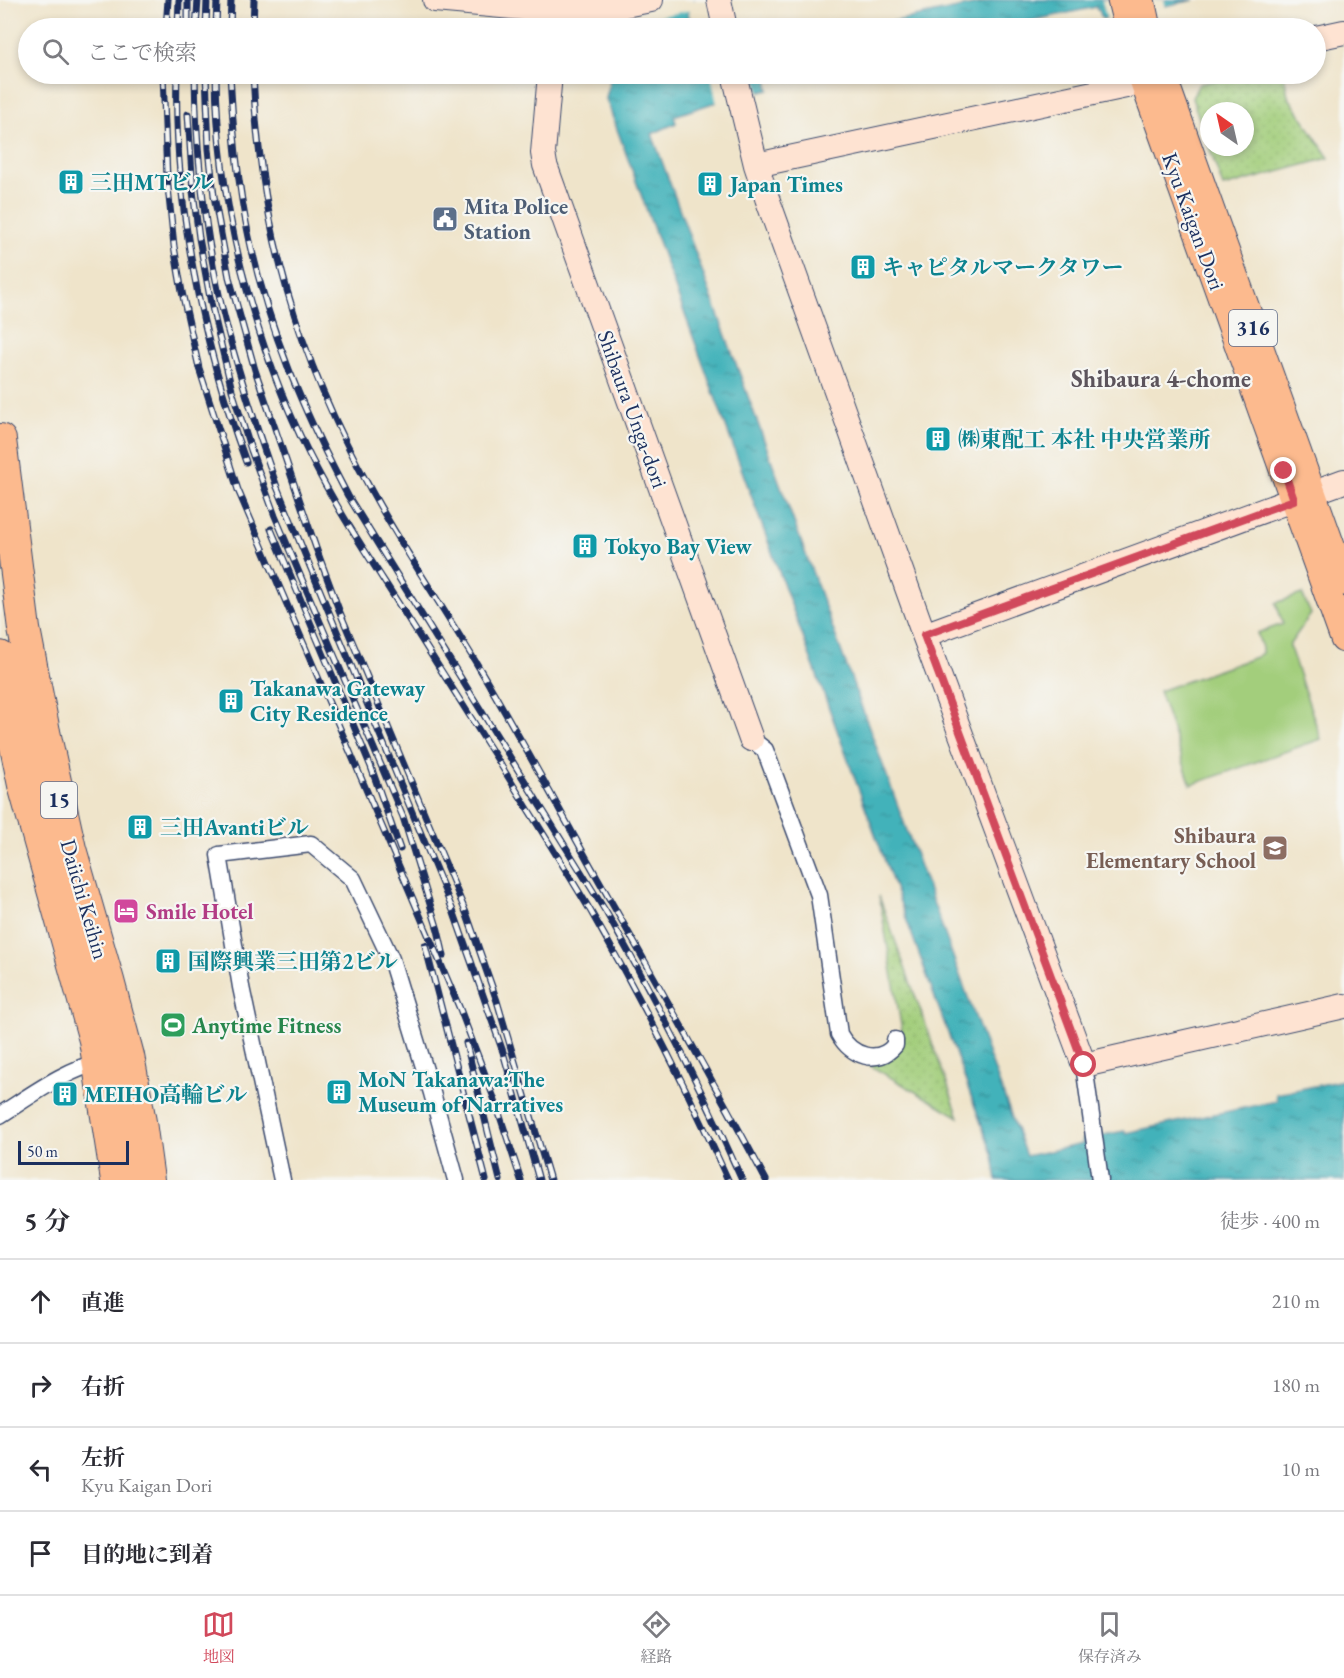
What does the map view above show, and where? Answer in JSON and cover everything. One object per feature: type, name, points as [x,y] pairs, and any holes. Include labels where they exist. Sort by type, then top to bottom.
[{"type":"highway","name":"Daiichi Keihin","points":[[0,440],[3,480],[24,629],[44,732],[70,849],[96,989],[113,1059],[140,1122],[148,1180]]},
{"type":"highway","name":"Daiichi Keihin","points":[[1,664],[24,785],[96,989]]},
{"type":"highway","name":"Daiichi Keihin","points":[[113,1059],[108,1128],[117,1180]]},
{"type":"highway","points":[[108,1128],[123,1114],[133,1116],[140,1122]]},
{"type":"main road","name":"Kyu Kaigan Dori","points":[[1153,84],[1303,496],[1344,639]]},
{"type":"main road","name":"Kyu Kaigan Dori","points":[[1303,496],[1344,582]]},
{"type":"street","points":[[435,0],[556,13],[621,7],[651,0]]},
{"type":"street","points":[[720,0],[723,18]]},
{"type":"street","points":[[1326,36],[1344,32]]},
{"type":"street","name":"Shibaura Unga-dori","points":[[549,84],[543,153],[545,165],[751,739]]},
{"type":"street","points":[[736,84],[756,165],[924,635],[1084,1065],[1100,1180]]},
{"type":"street","points":[[756,165],[1130,84]]},
{"type":"street","points":[[924,635],[1344,481]]},
{"type":"street","points":[[751,739],[765,750],[819,895],[839,1034],[843,1041],[867,1057],[881,1056],[890,1052],[895,1045],[895,1040]]},
{"type":"street","points":[[282,1180],[241,987],[219,855],[310,844],[353,879],[391,959],[456,1180]]},
{"type":"street","points":[[1084,1065],[1344,1006]]},
{"type":"street","points":[[0,1115],[64,1076],[81,1068],[113,1059]]},
{"type":"green space","points":[[1199,84],[1286,84],[1288,96],[1329,158],[1223,187],[1212,156],[1254,156],[1254,102],[1200,102],[1200,121],[1192,98]]},
{"type":"green space","points":[[1302,594],[1311,614],[1290,644],[1290,648],[1321,739],[1191,785],[1159,691],[1262,653],[1257,633],[1283,624],[1276,603]]},
{"type":"green space","points":[[879,896],[959,1117],[867,1064],[903,1037]]},
{"type":"water","points":[[694,0],[688,13],[689,18],[637,18]]},
{"type":"water","points":[[995,0],[1194,0],[1107,18],[1102,18],[1096,7],[1044,18],[910,18]]},
{"type":"water","points":[[609,84],[768,84],[769,90],[710,104],[674,116],[676,123],[652,134],[1026,1156],[1083,1144],[1082,1139],[1125,1131],[1125,1133],[1277,1101],[1276,1094],[1344,1080],[1344,1180],[997,1180],[993,1156],[606,99]]},
{"type":"pier","points":[[626,0],[697,0],[692,10],[650,18],[617,18]]},
{"type":"pier","points":[[1102,0],[1164,0],[1166,9],[1122,18],[1106,18]]},
{"type":"pier","points":[[713,84],[757,84],[760,95],[717,104]]},
{"type":"railway","points":[[167,18],[168,0]]},
{"type":"railway","points":[[178,18],[179,0]]},
{"type":"railway","points":[[188,0],[188,18]]},
{"type":"railway","points":[[197,18],[198,0]]},
{"type":"railway","points":[[206,18],[207,0]]},
{"type":"railway","points":[[216,18],[217,0]]},
{"type":"railway","points":[[230,18],[231,0]]},
{"type":"railway","points":[[253,18],[254,0]]},
{"type":"railway","points":[[163,84],[167,177],[174,246],[182,292],[199,368],[238,490],[460,1009],[494,1098],[521,1180]]},
{"type":"railway","points":[[177,84],[180,171],[185,221],[194,271],[216,369],[246,462]]},
{"type":"railway","points":[[195,84],[199,160],[210,247],[221,304],[247,396],[277,487],[454,913],[503,1052],[539,1180]]},
{"type":"railway","points":[[206,84],[209,149],[214,196],[229,277],[255,370],[339,610],[467,915],[497,1001],[550,1180]]},
{"type":"railway","points":[[216,84],[223,171],[231,221],[255,318],[289,412],[318,472],[346,521],[590,910],[662,1043],[728,1180]]},
{"type":"railway","points":[[231,84],[239,176],[257,272],[277,338],[316,433],[348,496],[606,912],[677,1044],[742,1180]]},
{"type":"railway","points":[[254,84],[264,185],[287,290],[303,341],[346,442],[386,517],[516,731],[766,1180]]},
{"type":"railway","points":[[188,114],[193,191],[199,238],[211,303],[232,390],[275,516],[403,817],[444,956]]},
{"type":"railway","points":[[271,529],[371,767],[400,849]]},
{"type":"railway","points":[[425,945],[486,1180]]},
{"type":"railway","points":[[466,1043],[500,1180]]},
{"type":"place","name":"三田MTビル","points":[[71,182]]},
{"type":"place","name":"Japan Times","points":[[710,184]]},
{"type":"place","name":"Mita Police Station","points":[[445,219]]},
{"type":"place","name":"キャピタルマークタワー","points":[[863,267]]},
{"type":"place","name":"㈱東配工 本社 中央営業所","points":[[938,439]]},
{"type":"place","name":"Tokyo Bay View","points":[[585,546]]},
{"type":"place","name":"Takanawa Gateway City Residence","points":[[231,701]]},
{"type":"place","name":"三田Avantiビル","points":[[140,827]]},
{"type":"place","name":"Shibaura Elementary School","points":[[1275,848]]},
{"type":"place","name":"Smile Hotel","points":[[126,911]]},
{"type":"place","name":"国際興業三田第2ビル","points":[[168,961]]},
{"type":"place","name":"Anytime Fitness","points":[[173,1025]]},
{"type":"place","name":"MoN Takanawa:The Museum of Narratives","points":[[339,1092]]},
{"type":"place","name":"MEIHO高輪ビル","points":[[65,1094]]},
{"type":"district","name":"Shibaura 4-chome","points":[[1161,379]]},
{"type":"route","points":[[1084,1065],[924,635],[1294,500],[1284,471]]}]
